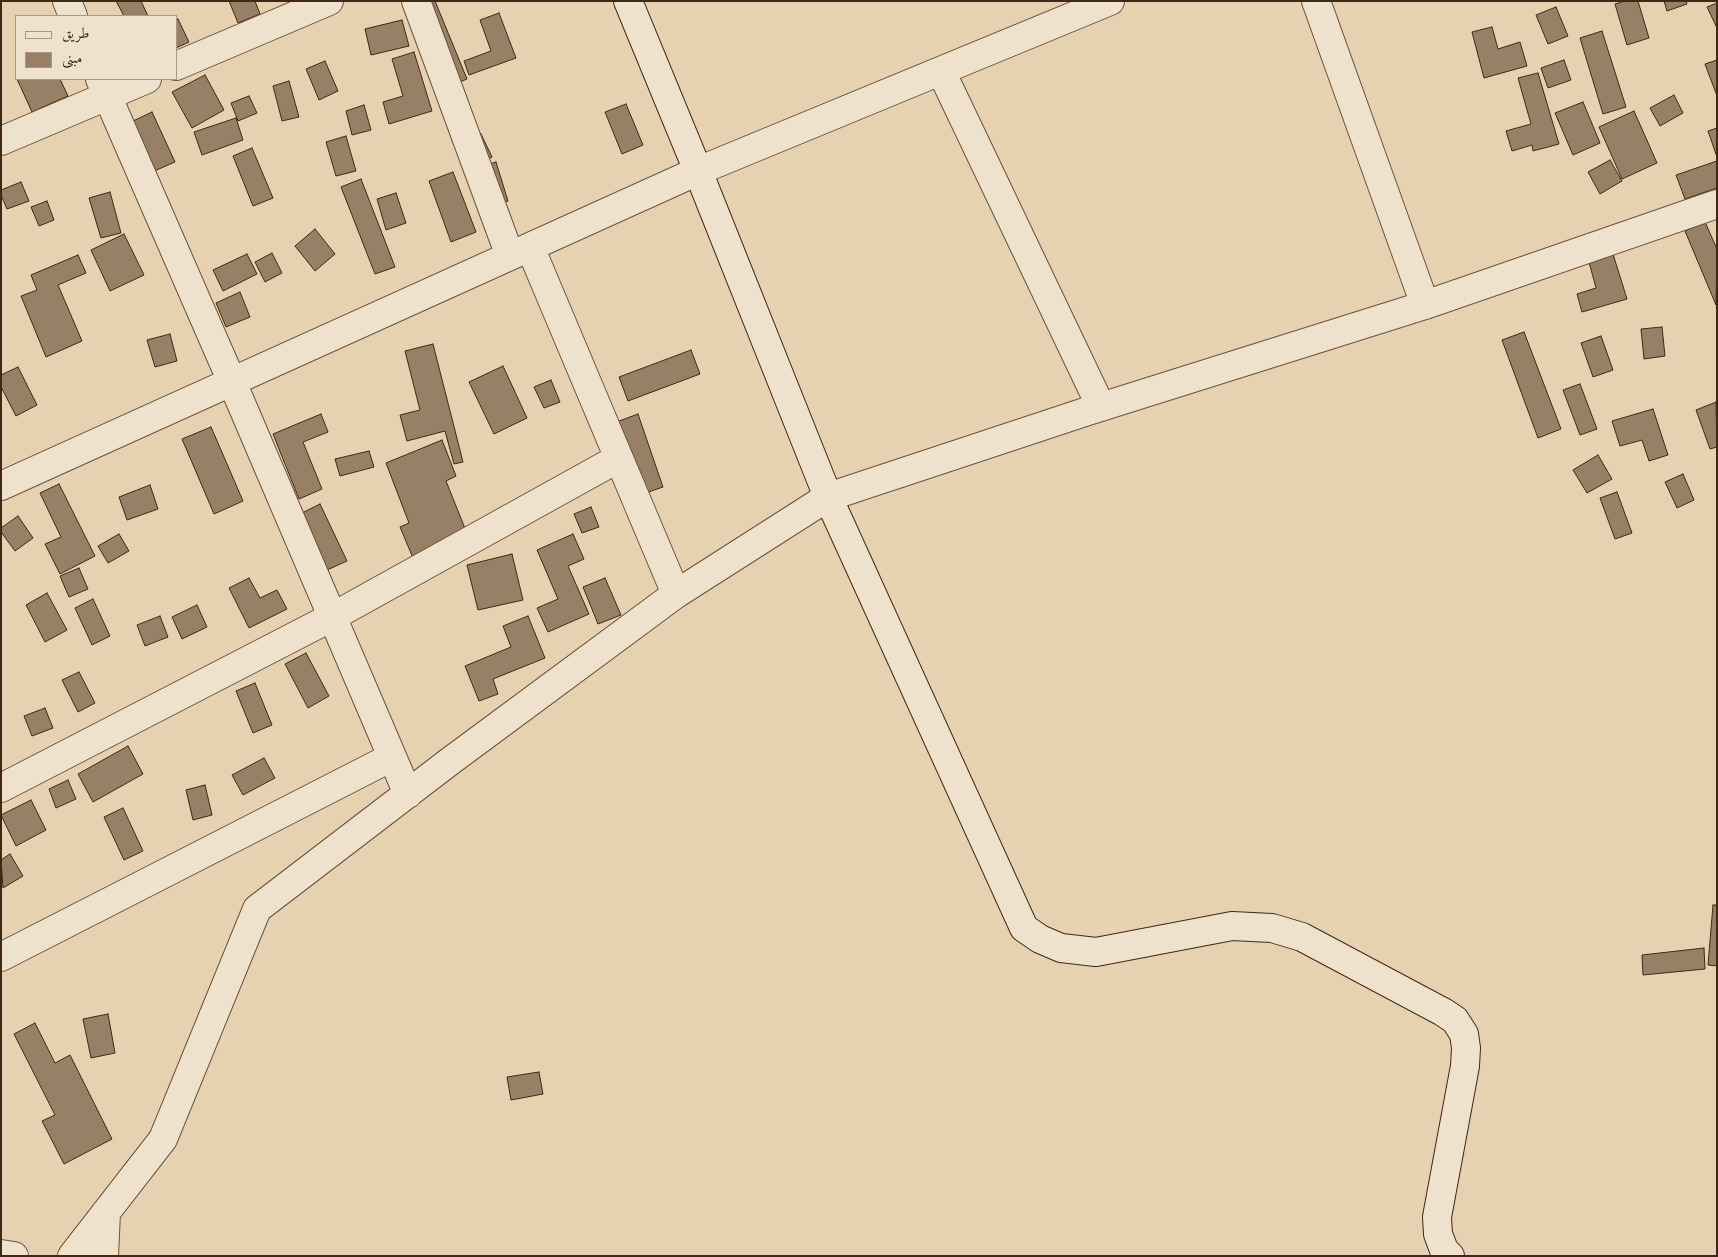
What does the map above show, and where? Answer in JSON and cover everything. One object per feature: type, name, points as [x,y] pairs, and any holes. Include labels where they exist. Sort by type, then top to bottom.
[{"type":"street","points":[[67,1],[73,15]]},
{"type":"street","points":[[178,65],[330,1]]},
{"type":"street","points":[[416,1],[520,252],[619,458],[676,594]]},
{"type":"street","points":[[628,1],[828,497],[1024,928],[1040,939],[1061,948],[1096,952],[1232,926],[1272,928],[1302,937],[1455,1020],[1464,1034],[1466,1048],[1465,1066],[1437,1217],[1438,1234],[1443,1254]]},
{"type":"street","points":[[1,486],[698,171],[1110,1]]},
{"type":"street","points":[[1316,1],[1425,306]]},
{"type":"street","points":[[941,71],[1100,407]]},
{"type":"street","points":[[1,141],[104,87],[142,80]]},
{"type":"street","points":[[104,87],[408,794]]},
{"type":"street","points":[[72,1256],[163,1139],[257,909],[676,594],[828,497],[1100,407],[1425,306],[1717,204]]},
{"type":"street","points":[[1,788],[332,617],[619,458]]},
{"type":"street","points":[[1,957],[392,757]]},
{"type":"street","points":[[104,1256],[106,1212]]},
{"type":"street","points":[[1,1254],[14,1256]]},
{"type":"building","points":[[116,1],[141,1],[148,15],[123,15]]},
{"type":"building","points":[[229,1],[255,1],[260,14],[238,23]]},
{"type":"building","points":[[415,1],[435,1],[467,79],[446,88]]},
{"type":"building","points":[[1625,1],[1638,1],[1649,38],[1627,45],[1615,4]]},
{"type":"building","points":[[1664,1],[1686,1],[1687,4],[1667,11]]},
{"type":"building","points":[[1717,3],[1717,28],[1707,7]]},
{"type":"building","points":[[1556,7],[1568,36],[1548,44],[1536,15]]},
{"type":"building","points":[[499,13],[516,58],[469,75],[464,61],[491,51],[480,20]]},
{"type":"building","points":[[178,19],[189,42],[178,47]]},
{"type":"building","points":[[402,20],[409,46],[371,55],[365,29]]},
{"type":"building","points":[[1492,27],[1498,49],[1520,42],[1527,66],[1484,78],[1472,32]]},
{"type":"building","points":[[1602,31],[1626,107],[1603,114],[1580,38]]},
{"type":"building","points":[[414,52],[432,111],[389,124],[383,102],[403,96],[392,59]]},
{"type":"building","points":[[1564,60],[1571,80],[1548,88],[1541,68]]},
{"type":"building","points":[[1717,60],[1717,96],[1705,64]]},
{"type":"building","points":[[325,61],[338,91],[319,100],[306,69]]},
{"type":"building","points":[[1538,73],[1559,144],[1533,151],[1532,145],[1512,151],[1506,131],[1531,124],[1518,78]]},
{"type":"building","points":[[205,75],[224,110],[192,128],[172,92]]},
{"type":"building","points":[[17,80],[60,80],[68,96],[32,112]]},
{"type":"building","points":[[289,81],[299,117],[282,121],[273,86]]},
{"type":"building","points":[[1674,95],[1683,113],[1660,126],[1650,108]]},
{"type":"building","points":[[249,96],[257,113],[238,121],[231,103]]},
{"type":"building","points":[[1583,102],[1600,143],[1573,155],[1555,113]]},
{"type":"building","points":[[626,104],[643,145],[622,154],[605,112]]},
{"type":"building","points":[[364,105],[371,130],[352,135],[346,111]]},
{"type":"building","points":[[1634,111],[1657,163],[1622,179],[1599,127]]},
{"type":"building","points":[[152,112],[175,162],[152,172],[129,123]]},
{"type":"building","points":[[236,118],[243,140],[202,155],[194,132]]},
{"type":"building","points":[[1717,128],[1717,157],[1708,131]]},
{"type":"building","points":[[481,134],[492,157],[478,164],[467,140]]},
{"type":"building","points":[[346,136],[356,171],[336,176],[326,142]]},
{"type":"building","points":[[252,148],[273,198],[253,206],[233,156]]},
{"type":"building","points":[[1610,160],[1622,181],[1600,194],[1588,172]]},
{"type":"building","points":[[1717,161],[1717,188],[1685,199],[1676,175]]},
{"type":"building","points":[[496,162],[508,201],[486,208],[474,169]]},
{"type":"building","points":[[453,172],[476,232],[451,242],[429,181]]},
{"type":"building","points":[[361,179],[395,267],[375,274],[341,187]]},
{"type":"building","points":[[21,182],[29,201],[7,209],[1,195],[1,190]]},
{"type":"building","points":[[110,192],[121,233],[101,238],[89,198]]},
{"type":"building","points":[[396,193],[406,223],[386,230],[377,199]]},
{"type":"building","points":[[47,201],[54,220],[39,226],[31,207]]},
{"type":"building","points":[[1705,222],[1717,249],[1716,305],[1685,231]]},
{"type":"building","points":[[315,229],[335,254],[315,271],[295,246]]},
{"type":"building","points":[[124,234],[144,275],[110,291],[91,250]]},
{"type":"building","points":[[272,253],[282,273],[265,282],[255,262]]},
{"type":"building","points":[[247,254],[257,274],[223,291],[213,270]]},
{"type":"building","points":[[1613,254],[1627,299],[1582,312],[1577,294],[1596,288],[1589,262]]},
{"type":"building","points":[[78,255],[86,273],[58,285],[82,341],[46,357],[21,296],[37,290],[31,275]]},
{"type":"building","points":[[240,292],[250,317],[226,327],[216,303]]},
{"type":"building","points":[[1662,327],[1665,356],[1644,359],[1641,329]]},
{"type":"building","points":[[1524,332],[1561,429],[1538,438],[1502,340]]},
{"type":"building","points":[[170,334],[177,361],[155,367],[147,340]]},
{"type":"building","points":[[1601,336],[1613,370],[1593,377],[1581,343]]},
{"type":"building","points":[[433,344],[463,462],[454,464],[445,431],[407,441],[400,415],[420,410],[405,351]]},
{"type":"building","points":[[691,350],[700,374],[628,401],[619,377]]},
{"type":"building","points":[[503,366],[527,418],[494,434],[469,382]]},
{"type":"building","points":[[18,367],[37,405],[16,416],[1,387],[1,375]]},
{"type":"building","points":[[551,380],[560,402],[544,408],[534,387]]},
{"type":"building","points":[[1580,384],[1597,429],[1580,435],[1563,390]]},
{"type":"building","points":[[1716,402],[1717,447],[1710,449],[1696,410]]},
{"type":"building","points":[[1653,409],[1668,455],[1649,461],[1642,440],[1620,446],[1612,421]]},
{"type":"building","points":[[321,414],[328,432],[303,442],[322,489],[299,499],[273,434]]},
{"type":"building","points":[[638,414],[663,487],[628,499],[603,427]]},
{"type":"building","points":[[211,427],[243,501],[214,514],[182,439]]},
{"type":"building","points":[[442,440],[456,476],[446,481],[468,536],[413,558],[400,527],[409,523],[386,463]]},
{"type":"building","points":[[369,451],[374,467],[340,476],[335,459]]},
{"type":"building","points":[[1598,455],[1612,479],[1587,493],[1573,470]]},
{"type":"building","points":[[1683,474],[1694,500],[1677,508],[1665,482]]},
{"type":"building","points":[[59,484],[95,556],[60,574],[45,544],[61,537],[40,493]]},
{"type":"building","points":[[150,485],[158,509],[127,520],[119,497]]},
{"type":"building","points":[[1617,492],[1632,533],[1615,539],[1600,498]]},
{"type":"building","points":[[320,504],[347,561],[327,570],[300,514]]},
{"type":"building","points":[[591,507],[599,527],[582,533],[574,514]]},
{"type":"building","points":[[18,516],[33,538],[15,551],[1,532],[1,528]]},
{"type":"building","points":[[119,534],[129,551],[108,563],[98,546]]},
{"type":"building","points":[[573,534],[584,559],[568,566],[589,614],[548,632],[537,608],[558,599],[537,550]]},
{"type":"building","points":[[512,554],[523,600],[478,610],[467,565]]},
{"type":"building","points":[[79,568],[88,589],[69,597],[60,576]]},
{"type":"building","points":[[249,578],[260,598],[277,590],[287,609],[249,628],[229,588]]},
{"type":"building","points":[[605,578],[621,615],[598,624],[583,587]]},
{"type":"building","points":[[47,593],[67,630],[45,642],[26,605]]},
{"type":"building","points":[[93,599],[110,636],[92,645],[75,608]]},
{"type":"building","points":[[197,605],[207,627],[182,639],[172,617]]},
{"type":"building","points":[[160,616],[168,637],[145,646],[137,625]]},
{"type":"building","points":[[528,616],[545,658],[493,679],[498,694],[479,701],[465,666],[511,647],[503,626]]},
{"type":"building","points":[[306,653],[329,696],[308,708],[285,664]]},
{"type":"building","points":[[79,672],[95,703],[78,712],[62,680]]},
{"type":"building","points":[[255,683],[272,725],[253,733],[236,691]]},
{"type":"building","points":[[45,708],[53,728],[32,736],[24,716]]},
{"type":"building","points":[[128,746],[143,774],[93,802],[78,774]]},
{"type":"building","points":[[264,758],[275,778],[243,795],[232,775]]},
{"type":"building","points":[[68,780],[76,799],[56,808],[49,789]]},
{"type":"building","points":[[205,785],[212,815],[193,820],[186,790]]},
{"type":"building","points":[[31,800],[46,830],[16,846],[1,815]]},
{"type":"building","points":[[123,808],[143,851],[124,860],[104,817]]},
{"type":"building","points":[[10,854],[23,876],[3,888],[1,860]]},
{"type":"building","points":[[1713,905],[1717,905],[1717,966],[1708,965]]},
{"type":"building","points":[[1704,948],[1705,969],[1643,975],[1642,955]]},
{"type":"building","points":[[108,1014],[115,1053],[91,1058],[83,1019]]},
{"type":"building","points":[[35,1023],[55,1063],[70,1055],[112,1139],[64,1164],[42,1121],[55,1115],[14,1034]]},
{"type":"building","points":[[539,1072],[543,1094],[511,1100],[507,1077]]}]
